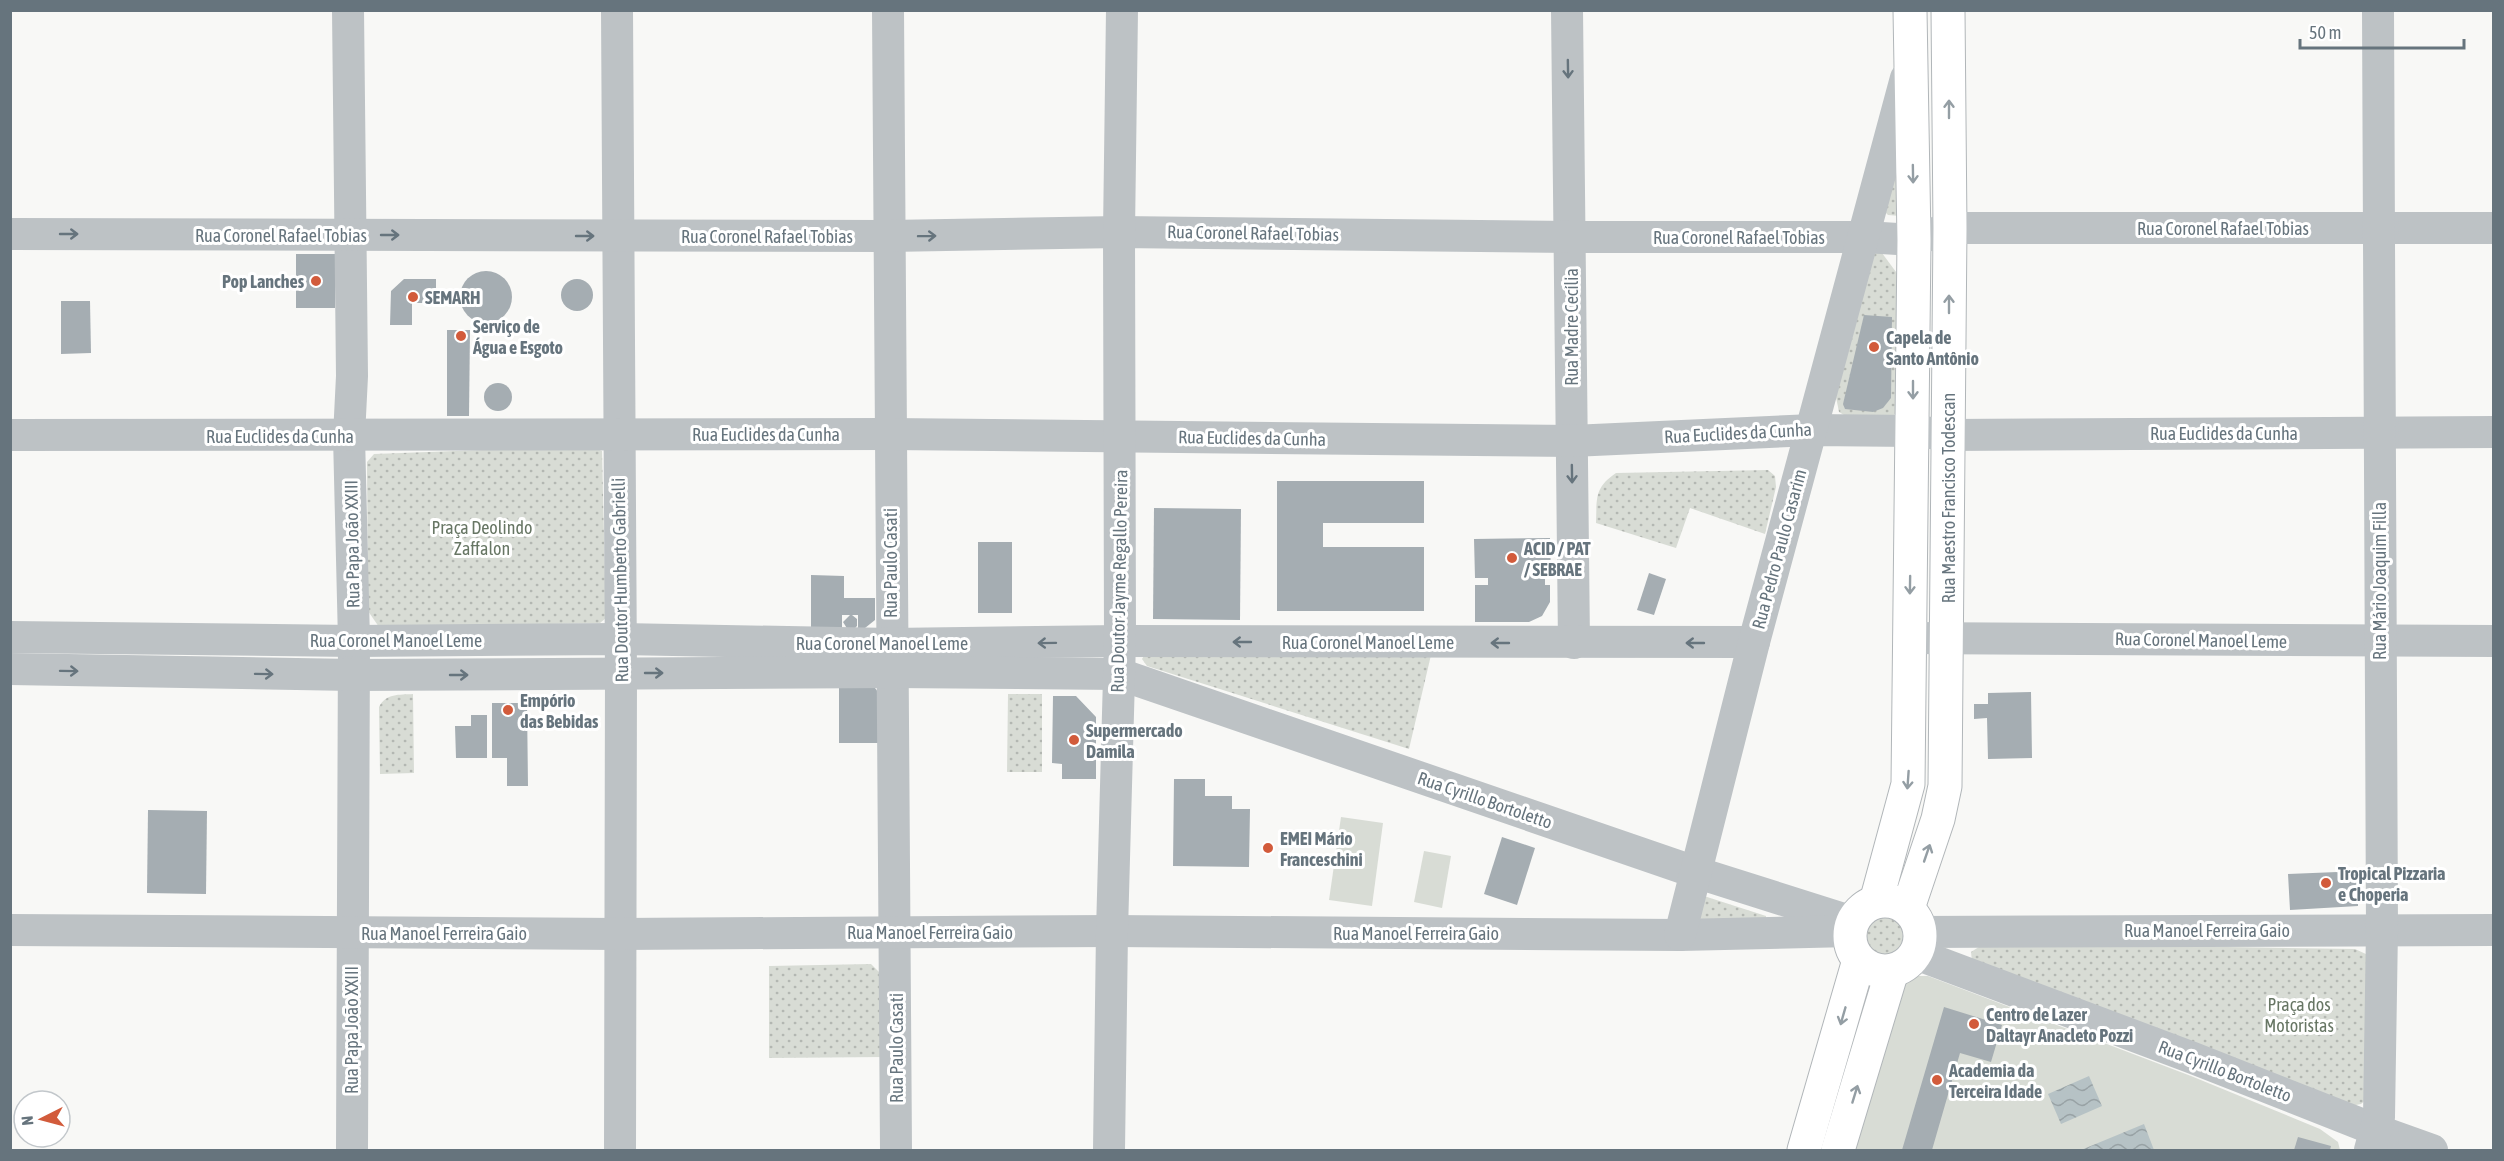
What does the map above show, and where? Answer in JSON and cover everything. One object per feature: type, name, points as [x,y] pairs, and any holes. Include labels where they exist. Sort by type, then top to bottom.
[{"type":"main road","name":"Rua Maestro Francisco Todescan","points":[[1804,1150],[1860,929],[1908,784],[1914,240],[1910,10]]},
{"type":"main road","name":"Rua Maestro Francisco Todescan","points":[[1838,1150],[1909,941],[1946,786],[1950,228],[1948,10]]},
{"type":"main road","points":[[1898,903],[1909,941],[1874,970],[1860,929],[1898,903]]},
{"type":"street","name":"Rua Papa João XXIII","points":[[348,10],[351,235],[349,436],[354,641],[351,933],[352,1150]]},
{"type":"street","name":"Rua Doutor Humberto Gabrielli","points":[[617,10],[621,639],[620,1150]]},
{"type":"street","name":"Rua Paulo Casati","points":[[888,10],[896,1150]]},
{"type":"street","name":"Rua Doutor Jayme Regallo Pereira","points":[[1109,1150],[1120,641],[1119,232],[1122,10]]},
{"type":"street","name":"Rua Madre Cecília","points":[[1567,10],[1575,643]]},
{"type":"street","name":"Rua Mário Joaquim Filla","points":[[2373,1141],[2379,1117],[2382,929],[2378,10]]},
{"type":"street","name":"Rua Pedro Paulo Casarim","points":[[1680,936],[1754,642],[1865,237],[1911,59]]},
{"type":"street","name":"Rua Coronel Rafael Tobias","points":[[10,234],[889,237],[1119,232],[1570,237],[1865,237],[1914,240],[1950,228],[2493,228]]},
{"type":"street","name":"Rua Euclides da Cunha","points":[[10,435],[890,434],[1572,441],[1813,430],[1913,431],[1949,435],[2493,432]]},
{"type":"street","name":"Rua Coronel Manoel Leme","points":[[10,638],[354,641],[621,639],[1119,674]]},
{"type":"street","name":"Rua Coronel Manoel Leme","points":[[1909,639],[2379,642],[2493,640]]},
{"type":"street","name":"Rua Coronel Manoel Leme","points":[[10,669],[353,675],[621,673],[891,658],[1120,641],[1754,642]]},
{"type":"street","name":"Rua Cyrillo Bortoletto","points":[[1119,674],[1860,929]]},
{"type":"street","name":"Rua Manoel Ferreira Gaio","points":[[10,930],[620,934],[1112,931],[1680,936],[1860,929]]},
{"type":"street","name":"Rua Manoel Ferreira Gaio","points":[[1909,941],[2382,929],[2493,930]]},
{"type":"street","name":"Rua Cyrillo Bortoletto","points":[[1909,941],[2193,1058],[2373,1141],[2432,1150]]},
{"type":"green space","points":[[1896,154],[1900,216],[1888,215],[1883,210]]},
{"type":"green space","points":[[1871,253],[1882,253],[1899,276],[1898,410],[1894,415],[1844,415],[1839,412],[1836,397]]},
{"type":"green space","name":"Praça Deolindo Zaffalon","points":[[590,446],[602,451],[606,618],[600,623],[379,627],[368,611],[367,462],[374,454]]},
{"type":"green space","points":[[1768,470],[1775,476],[1776,487],[1765,534],[1690,508],[1676,548],[1596,523],[1600,489],[1616,473]]},
{"type":"green space","points":[[1145,654],[1431,655],[1409,749],[1147,666],[1142,659]]},
{"type":"green space","points":[[413,694],[414,773],[380,774],[379,707],[389,697]]},
{"type":"green space","points":[[1008,694],[1042,694],[1042,772],[1007,772]]},
{"type":"green space","points":[[1341,817],[1383,823],[1372,906],[1329,900]]},
{"type":"green space","points":[[1424,851],[1451,856],[1442,908],[1414,902]]},
{"type":"green space","points":[[1704,896],[1766,916],[1766,923],[1698,924]]},
{"type":"green space","points":[[1885,913],[1902,920],[1909,937],[1902,954],[1885,961],[1868,954],[1861,937],[1868,920]]},
{"type":"green space","name":"Praça dos Motoristas","points":[[1985,943],[2355,949],[2368,955],[2366,1100],[2361,1104],[2351,1106],[1972,961],[1971,952]]},
{"type":"green space","points":[[871,964],[883,976],[884,1057],[769,1058],[769,966]]},
{"type":"green space","name":"Centro de Lazer Daltayr Anacleto Pozzi","points":[[1915,976],[1928,976],[2191,1076],[2320,1129],[2338,1142],[2340,1150],[1855,1150],[1904,984]]},
{"type":"water","points":[[2089,1076],[2102,1106],[2061,1124],[2048,1094]]},
{"type":"water","points":[[2144,1124],[2154,1150],[2081,1150]]},
{"type":"building","name":"Pop Lanches","points":[[296,254],[335,254],[335,308],[296,308]]},
{"type":"building","points":[[486,271],[500,275],[508,283],[512,297],[508,311],[500,319],[486,323],[472,319],[464,311],[460,297],[464,283],[472,275]]},
{"type":"building","name":"SEMARH","points":[[404,279],[436,279],[436,303],[412,303],[412,325],[390,325],[391,291]]},
{"type":"building","points":[[577,279],[588,284],[593,295],[588,306],[577,311],[566,306],[561,295],[566,284]]},
{"type":"building","points":[[61,301],[90,301],[91,353],[61,354]]},
{"type":"building","name":"Capela de Santo Antônio","points":[[1864,315],[1892,317],[1891,398],[1883,408],[1873,412],[1845,409],[1843,404]]},
{"type":"building","points":[[447,330],[470,330],[469,416],[447,416]]},
{"type":"building","points":[[498,383],[508,387],[512,397],[508,407],[498,411],[488,407],[484,397],[488,387]]},
{"type":"building","points":[[1277,481],[1424,481],[1424,523],[1323,523],[1323,547],[1424,547],[1424,611],[1277,611]]},
{"type":"building","points":[[1154,508],[1241,509],[1240,620],[1153,619]]},
{"type":"building","points":[[1550,538],[1551,577],[1545,577],[1545,585],[1550,585],[1550,602],[1542,616],[1529,622],[1475,622],[1475,585],[1488,585],[1488,578],[1475,578],[1474,539]]},
{"type":"building","points":[[978,542],[1012,542],[1012,613],[978,613]]},
{"type":"building","points":[[1649,573],[1666,579],[1654,615],[1637,610]]},
{"type":"building","points":[[811,575],[844,576],[844,598],[875,598],[875,620],[865,628],[858,628],[858,615],[852,615],[857,619],[857,626],[848,630],[843,622],[850,615],[842,615],[842,628],[811,628]]},
{"type":"building","points":[[872,684],[878,692],[878,743],[839,743],[839,685]]},
{"type":"building","points":[[2031,692],[2032,758],[1988,759],[1987,718],[1974,719],[1974,704],[1988,704],[1988,693]]},
{"type":"building","name":"Supermercado Damila","points":[[1053,696],[1076,696],[1096,717],[1096,779],[1062,779],[1062,764],[1052,763]]},
{"type":"building","points":[[492,703],[527,703],[528,786],[507,786],[507,758],[492,758]]},
{"type":"building","points":[[471,715],[487,715],[487,758],[456,758],[455,726],[471,726]]},
{"type":"building","points":[[1174,779],[1205,779],[1205,796],[1232,796],[1232,809],[1250,809],[1249,867],[1173,866]]},
{"type":"building","points":[[148,810],[207,811],[206,894],[147,893]]},
{"type":"building","points":[[1502,837],[1535,848],[1517,905],[1484,894]]},
{"type":"building","name":"Tropical Pizzaria e Choperia","points":[[2362,871],[2363,891],[2358,891],[2358,906],[2290,910],[2288,874]]},
{"type":"building","name":"Academia da Terceira Idade","points":[[1944,1007],[2002,1025],[1991,1062],[1960,1053],[1932,1150],[1902,1150]]},
{"type":"building","points":[[2298,1137],[2331,1146],[2330,1150],[2294,1150]]},
{"type":"place","name":"Pop Lanches","points":[[316,281]]},
{"type":"place","name":"SEMARH","points":[[413,297]]},
{"type":"place","name":"Serviço de Água e Esgoto","points":[[461,336]]},
{"type":"place","name":"Capela de Santo Antônio","points":[[1874,347]]},
{"type":"place","name":"ACID / PAT / SEBRAE","points":[[1512,558]]},
{"type":"place","name":"Empório das Bebidas","points":[[508,710]]},
{"type":"place","name":"Supermercado Damila","points":[[1074,740]]},
{"type":"place","name":"EMEI Mário Franceschini","points":[[1268,848]]},
{"type":"place","name":"Tropical Pizzaria e Choperia","points":[[2326,883]]},
{"type":"place","name":"Centro de Lazer Daltayr Anacleto Pozzi","points":[[1974,1024]]},
{"type":"place","name":"Academia da Terceira Idade","points":[[1937,1080]]}]
